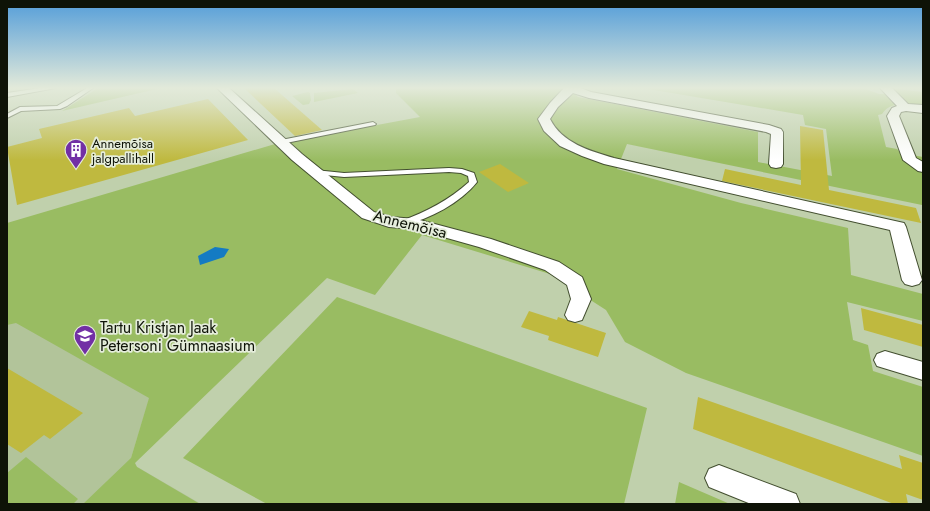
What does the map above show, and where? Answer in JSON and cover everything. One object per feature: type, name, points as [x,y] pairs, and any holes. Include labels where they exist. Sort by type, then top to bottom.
[{"type":"street","name":"Annemõisa","points":[[248,112],[281,142],[368,215],[399,225],[416,224],[485,243],[552,266],[575,282],[581,299],[575,315]]},
{"type":"street","points":[[550,112],[544,119],[546,126],[562,141],[593,156],[619,164],[898,227],[912,280]]},
{"type":"street","points":[[678,112],[769,129],[777,132],[776,164]]},
{"type":"street","points":[[895,112],[893,116],[910,160],[923,168]]},
{"type":"street","points":[[886,360],[923,371]]},
{"type":"street","points":[[719,478],[758,499],[786,504]]},
{"type":"lane","points":[[281,142],[373,124]]},
{"type":"lane","points":[[316,172],[344,174],[449,170],[471,175],[473,182],[453,199],[423,217],[399,225]]},
{"type":"shaded area","name":"Tartu Kristjan Jaak Petersoni Gümnaasium","points":[[7,272],[175,315],[131,458],[134,465],[201,504],[7,504]]},
{"type":"green space","points":[[415,112],[654,112],[758,132],[758,162],[832,176],[826,129],[805,125],[803,115],[784,112],[884,112],[878,115],[886,147],[897,149],[901,153],[923,157],[923,208],[922,205],[627,144],[617,169],[741,203],[848,228],[851,275],[923,294],[923,321],[847,302],[853,340],[868,345],[873,371],[923,387],[923,456],[686,373],[625,342],[606,310],[550,274],[422,235],[375,295],[327,278],[135,463],[137,467],[200,504],[83,504],[131,458],[149,398],[16,323],[7,325],[7,223],[275,144],[420,117]]},
{"type":"green space","points":[[337,297],[647,408],[624,504],[267,504],[183,458]]},
{"type":"green space","points":[[26,457],[78,499],[73,504],[7,504],[7,473]]},
{"type":"green space","points":[[679,482],[730,504],[675,504]]},
{"type":"water","points":[[215,247],[229,249],[224,257],[200,265],[198,256]]},
{"type":"building","name":"Annemõisa jalgpallihall","points":[[113,112],[132,112],[135,116],[153,112],[221,112],[248,140],[17,205],[7,147],[42,138],[39,129]]},
{"type":"building","points":[[269,112],[301,112],[322,130],[295,136]]},
{"type":"building","points":[[800,126],[823,130],[829,190],[916,208],[921,223],[722,181],[725,169],[801,185]]},
{"type":"building","points":[[500,164],[529,183],[508,192],[479,172]]},
{"type":"building","points":[[861,308],[923,325],[923,347],[864,330]]},
{"type":"building","points":[[529,311],[557,320],[558,317],[606,333],[598,357],[548,340],[549,336],[521,327]]},
{"type":"building","points":[[7,368],[83,413],[50,439],[44,435],[21,453],[7,444]]},
{"type":"building","points":[[698,397],[902,469],[899,455],[923,463],[923,500],[906,494],[908,504],[894,504],[693,429]]},
{"type":"place","name":"Annemõisa jalgpallihall","points":[[76,170]]},
{"type":"place","name":"Tartu Kristjan Jaak Petersoni Gümnaasium","points":[[85,356]]}]
